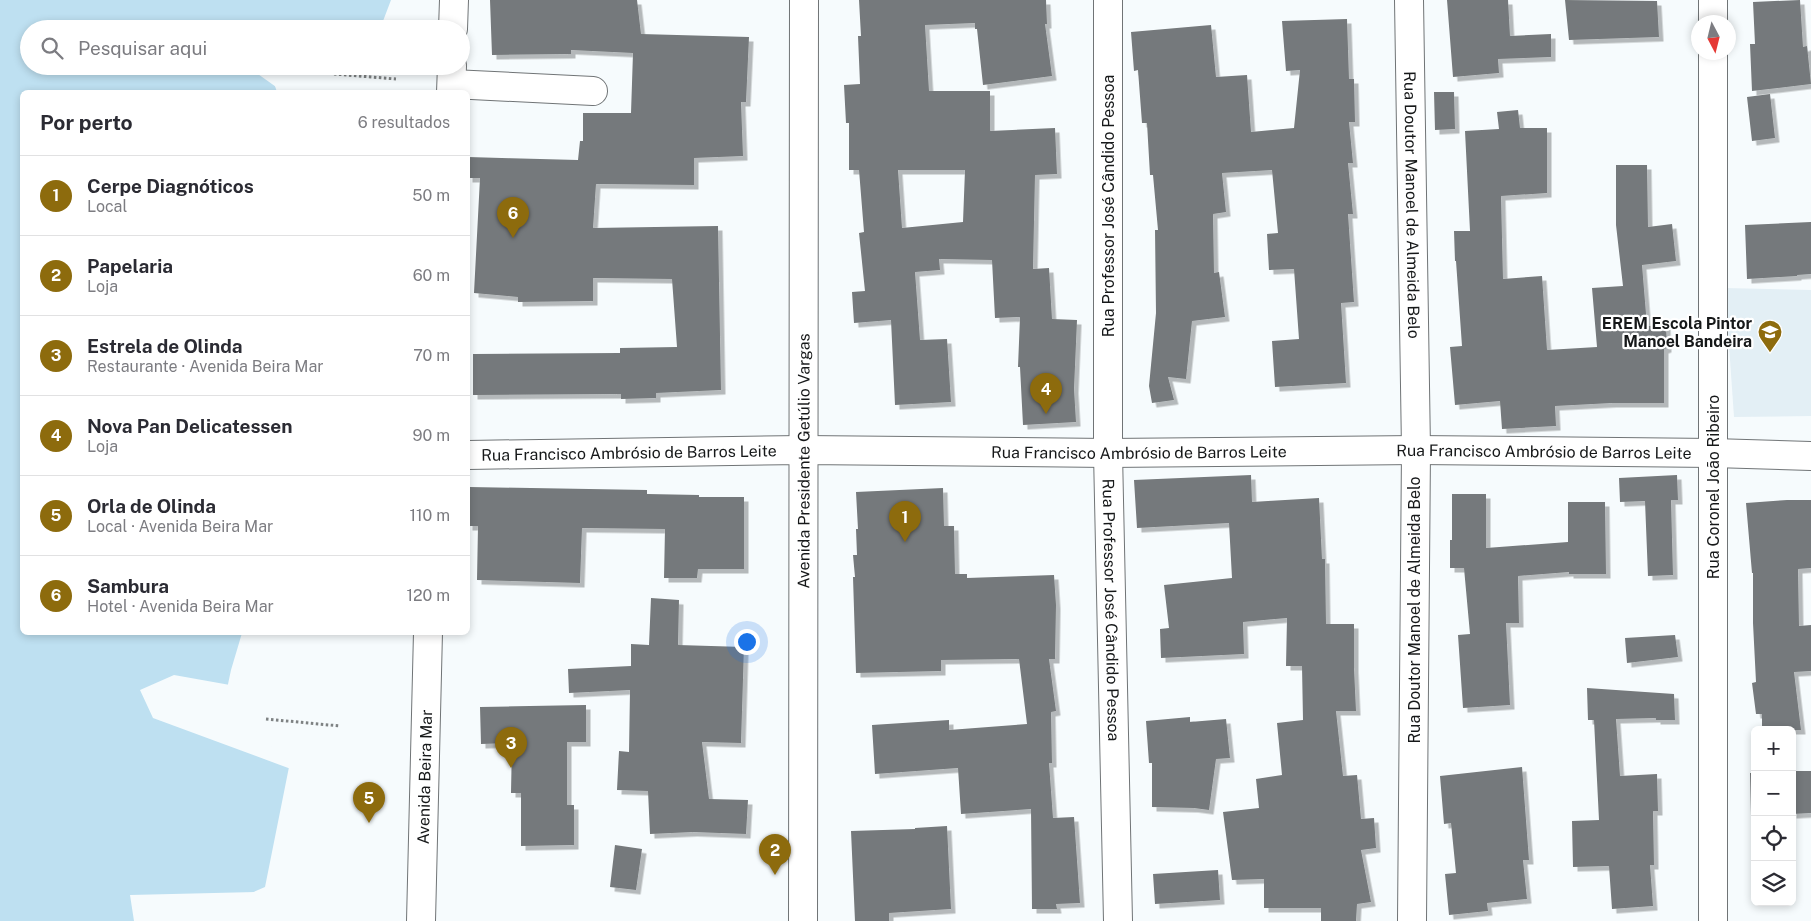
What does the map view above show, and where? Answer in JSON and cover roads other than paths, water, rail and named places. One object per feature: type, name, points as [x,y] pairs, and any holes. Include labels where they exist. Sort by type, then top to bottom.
[{"type":"street","points":[[453,20],[454,0]]},
{"type":"street","name":"Avenida Presidente Getúlio Vargas","points":[[803,921],[804,0]]},
{"type":"street","name":"Rua Professor José Cândido Pessoa","points":[[1108,0],[1108,453],[1118,921]]},
{"type":"street","name":"Rua Doutor Manoel de Almeida Belo","points":[[1409,0],[1416,450],[1412,921]]},
{"type":"street","points":[[1713,0],[1713,15]]},
{"type":"street","name":"Rua Coronel João Ribeiro","points":[[1713,60],[1713,921]]},
{"type":"street","points":[[452,81],[593,91]]},
{"type":"street","name":"Rua Francisco Ambrósio de Barros Leite","points":[[470,455],[803,450],[1108,453],[1416,450],[1713,453],[1811,456]]},
{"type":"street","name":"Avenida Beira Mar","points":[[421,921],[428,635]]},
{"type":"water","points":[[0,0],[391,0],[383,20],[20,20],[20,75],[271,75],[276,90],[20,90],[20,635],[241,635],[224,703],[289,767],[265,887],[233,901],[230,921],[0,921]]},
{"type":"place","name":"Sambura","points":[[513,238]]},
{"type":"place","name":"EREM Escola Pintor Manoel Bandeira","points":[[1770,353]]},
{"type":"place","name":"Nova Pan Delicatessen","points":[[1046,414]]},
{"type":"place","name":"Cerpe Diagnóticos","points":[[905,542]]},
{"type":"place","name":"Estrela de Olinda","points":[[511,768]]},
{"type":"place","name":"Orla de Olinda","points":[[369,823]]},
{"type":"place","name":"Papelaria","points":[[775,875]]}]
